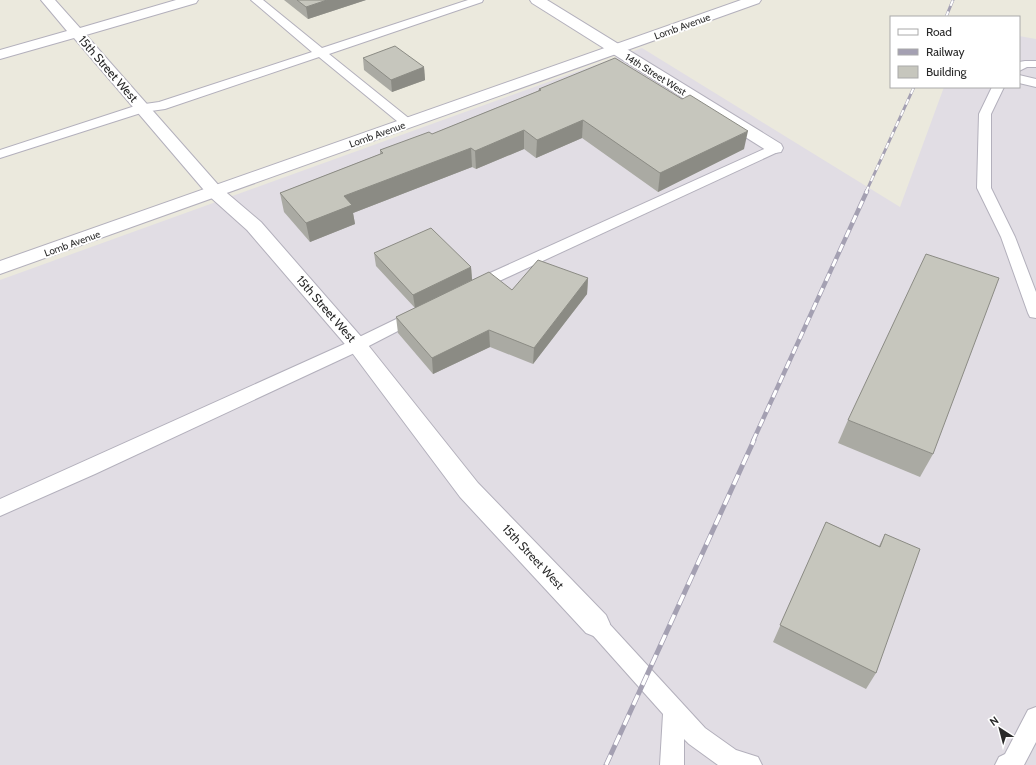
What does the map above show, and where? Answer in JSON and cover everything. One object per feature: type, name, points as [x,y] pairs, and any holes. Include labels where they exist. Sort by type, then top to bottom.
[{"type":"street","name":"15th Street West","points":[[48,0],[215,192],[254,226],[357,345],[470,490],[596,624]]},
{"type":"street","points":[[0,55],[191,0]]},
{"type":"street","name":"14th Street West","points":[[537,0],[775,148]]},
{"type":"street","name":"Lomb Avenue","points":[[0,268],[754,0]]},
{"type":"lane","points":[[256,0],[407,123]]},
{"type":"lane","points":[[0,154],[142,108],[161,106],[478,0]]},
{"type":"lane","points":[[1020,66],[1025,64],[1036,64]]},
{"type":"lane","points":[[1020,80],[1036,83]]},
{"type":"lane","points":[[998,88],[985,114],[984,188],[1008,237],[1036,313]]},
{"type":"lane","points":[[462,293],[775,148]]},
{"type":"lane","points":[[0,508],[357,345],[427,309]]},
{"type":"lane","points":[[596,624],[698,736],[731,760],[750,765]]},
{"type":"lane","points":[[672,765],[674,710]]},
{"type":"lane","points":[[1007,765],[1013,763],[1036,718]]},
{"type":"shaded area","points":[[1020,36],[1036,39],[1036,765],[0,765],[0,280],[642,48],[900,207],[944,88],[1020,88]]},
{"type":"building","points":[[297,0],[327,0],[306,7]]},
{"type":"building","points":[[395,46],[424,67],[391,80],[363,58]]},
{"type":"building","points":[[615,58],[682,99],[690,95],[748,131],[660,173],[583,120],[537,140],[524,130],[475,151],[471,148],[344,196],[352,205],[306,223],[280,193],[383,153],[380,150],[429,132],[432,134]]},
{"type":"building","points":[[431,228],[471,267],[413,295],[374,253]]},
{"type":"building","points":[[926,254],[999,278],[933,454],[848,420]]},
{"type":"building","points":[[538,260],[588,278],[534,348],[489,330],[432,358],[396,317],[489,272],[512,290]]},
{"type":"building","points":[[826,522],[880,547],[885,534],[920,549],[876,673],[780,625]]},
{"type":"railway","points":[[946,16],[953,0]]},
{"type":"railway","points":[[866,192],[914,88]]},
{"type":"railway","points":[[753,441],[867,191]]},
{"type":"railway","points":[[606,765],[754,440]]}]
